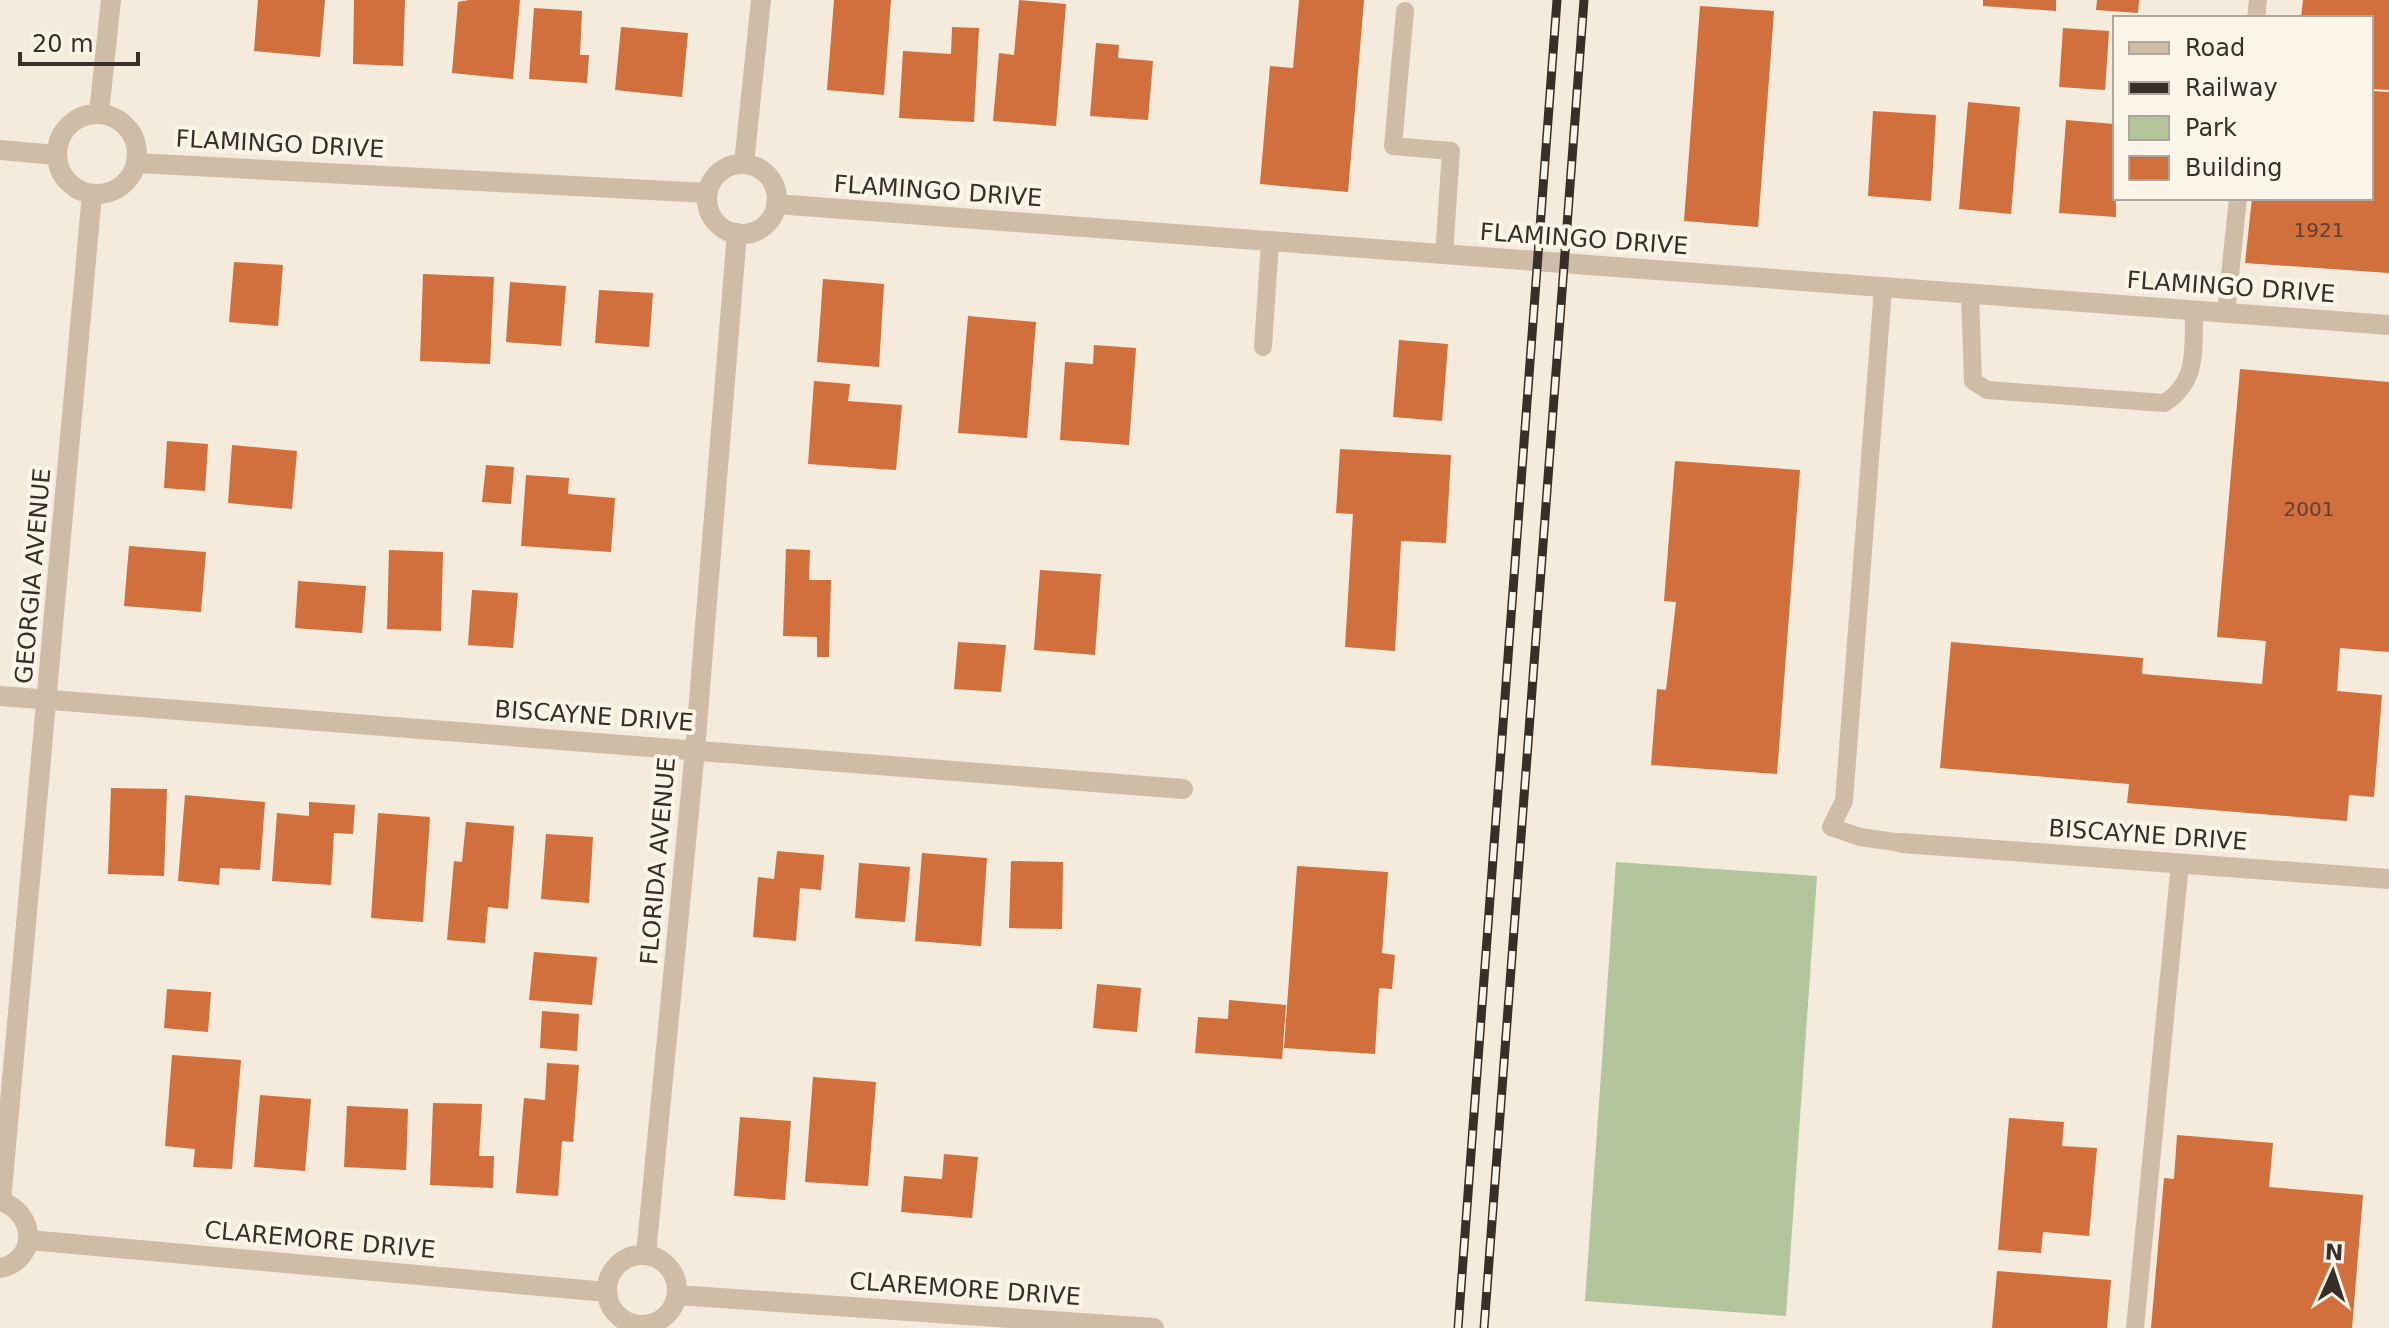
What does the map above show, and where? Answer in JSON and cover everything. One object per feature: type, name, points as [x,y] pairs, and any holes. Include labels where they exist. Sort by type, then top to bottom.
[{"type":"street","points":[[99,113],[111,0]]},
{"type":"street","points":[[744,164],[761,0]]},
{"type":"street","points":[[99,113],[125,124],[133,135],[137,163],[125,183],[115,190],[92,194],[81,191],[63,176],[56,155],[64,130],[86,115],[99,113]]},
{"type":"street","points":[[0,150],[56,155]]},
{"type":"street","name":"FLAMINGO DRIVE","points":[[137,163],[707,193]]},
{"type":"street","points":[[744,164],[755,167],[773,182],[776,204],[767,223],[758,230],[737,233],[717,223],[707,204],[707,193],[725,168],[744,164]]},
{"type":"street","name":"GEORGIA AVENUE","points":[[0,1201],[92,194]]},
{"type":"street","name":"FLAMINGO DRIVE","points":[[776,204],[2389,325]]},
{"type":"street","name":"FLORIDA AVENUE","points":[[646,1254],[695,750],[737,233]]},
{"type":"street","name":"BISCAYNE DRIVE","points":[[0,696],[1183,789]]},
{"type":"street","name":"BISCAYNE DRIVE","points":[[1902,843],[2389,879]]},
{"type":"street","points":[[0,1201],[20,1211],[29,1230],[29,1240],[21,1258],[0,1268]]},
{"type":"street","name":"CLAREMORE DRIVE","points":[[29,1240],[607,1292]]},
{"type":"street","points":[[646,1254],[667,1265],[677,1284],[677,1295],[668,1314],[660,1321],[639,1327],[620,1318],[609,1302],[607,1292],[614,1268],[634,1255],[646,1254]]},
{"type":"street","name":"CLAREMORE DRIVE","points":[[677,1295],[1085,1326],[1154,1328]]},
{"type":"lane","points":[[1405,11],[1393,146],[1451,151],[1444,255]]},
{"type":"lane","points":[[2226,313],[2238,200]]},
{"type":"lane","points":[[1263,347],[1270,242]]},
{"type":"lane","points":[[1883,288],[1844,801],[1831,827],[1860,837],[1902,843]]},
{"type":"lane","points":[[1970,294],[1973,381],[1987,390],[2164,403],[2179,394],[2190,377],[2194,310]]},
{"type":"lane","points":[[2135,1328],[2180,863]]},
{"type":"green space","points":[[1616,862],[1817,876],[1786,1316],[1585,1301]]},
{"type":"building","points":[[258,0],[325,0],[320,57],[254,51]]},
{"type":"building","points":[[354,0],[405,0],[403,66],[353,64]]},
{"type":"building","points":[[520,0],[513,79],[452,73],[458,2]]},
{"type":"building","points":[[834,0],[891,0],[884,95],[827,90]]},
{"type":"building","points":[[1019,0],[1066,4],[1056,126],[993,121],[999,53],[1014,55]]},
{"type":"building","points":[[1299,0],[1364,0],[1348,192],[1260,184],[1270,66],[1293,68]]},
{"type":"building","points":[[1983,0],[2056,0],[2056,11],[1983,6]]},
{"type":"building","points":[[2097,0],[2139,0],[2138,13],[2096,10]]},
{"type":"building","points":[[2303,0],[2389,0],[2389,90],[2373,89],[2373,16],[2301,16]]},
{"type":"building","points":[[1700,6],[1774,11],[1758,227],[1684,221]]},
{"type":"building","points":[[534,8],[582,11],[580,55],[589,55],[587,83],[529,79]]},
{"type":"building","points":[[621,27],[688,33],[682,97],[615,90]]},
{"type":"building","points":[[952,27],[979,28],[974,122],[899,118],[903,51],[951,54]]},
{"type":"building","points":[[2063,28],[2109,31],[2105,90],[2059,87]]},
{"type":"building","points":[[1096,43],[1119,45],[1118,58],[1153,61],[1148,120],[1090,116]]},
{"type":"building","points":[[2373,91],[2389,92],[2389,273],[2245,263],[2252,200],[2373,200]]},
{"type":"building","points":[[1968,102],[2020,107],[2011,214],[1959,209]]},
{"type":"building","points":[[1873,111],[1936,115],[1931,201],[1868,196]]},
{"type":"building","points":[[2066,120],[2113,124],[2113,200],[2116,200],[2116,217],[2059,213]]},
{"type":"building","points":[[234,262],[283,265],[278,326],[229,322]]},
{"type":"building","points":[[423,274],[494,277],[490,364],[420,361]]},
{"type":"building","points":[[823,279],[884,284],[879,367],[817,362]]},
{"type":"building","points":[[510,282],[566,286],[561,346],[506,342]]},
{"type":"building","points":[[599,290],[653,293],[649,347],[595,343]]},
{"type":"building","points":[[968,316],[1036,322],[1027,438],[958,433]]},
{"type":"building","points":[[1399,340],[1448,344],[1442,421],[1393,417]]},
{"type":"building","points":[[1094,345],[1136,348],[1129,445],[1060,440],[1065,362],[1093,364]]},
{"type":"building","points":[[2240,369],[2389,382],[2389,652],[2340,648],[2337,691],[2382,695],[2374,797],[2349,795],[2347,821],[2127,803],[2129,784],[1940,768],[1951,642],[2143,658],[2142,674],[2262,684],[2266,641],[2217,637]]},
{"type":"building","points":[[814,381],[850,384],[848,401],[902,405],[896,470],[808,464]]},
{"type":"building","points":[[167,441],[208,444],[205,491],[164,488]]},
{"type":"building","points":[[232,445],[297,451],[292,509],[228,503]]},
{"type":"building","points":[[1340,449],[1451,455],[1446,543],[1401,541],[1395,651],[1345,647],[1353,514],[1336,513]]},
{"type":"building","points":[[1675,461],[1800,470],[1777,774],[1651,765],[1657,689],[1666,690],[1676,602],[1664,601]]},
{"type":"building","points":[[486,465],[514,467],[511,504],[482,502]]},
{"type":"building","points":[[526,475],[569,478],[568,494],[615,498],[611,552],[521,546]]},
{"type":"building","points":[[129,546],[206,552],[201,612],[124,606]]},
{"type":"building","points":[[786,549],[810,550],[809,580],[831,580],[829,657],[817,657],[817,637],[783,636]]},
{"type":"building","points":[[389,550],[443,552],[441,631],[387,629]]},
{"type":"building","points":[[1040,570],[1101,574],[1095,655],[1034,650]]},
{"type":"building","points":[[298,581],[366,586],[362,633],[295,628]]},
{"type":"building","points":[[472,590],[518,593],[513,648],[468,645]]},
{"type":"building","points":[[958,642],[1006,645],[1001,692],[954,689]]},
{"type":"building","points":[[111,788],[167,789],[164,876],[108,874]]},
{"type":"building","points":[[185,795],[265,802],[260,870],[220,868],[219,885],[178,881]]},
{"type":"building","points":[[309,802],[355,805],[353,834],[334,833],[331,885],[272,881],[277,813],[309,816]]},
{"type":"building","points":[[378,813],[430,817],[423,922],[371,918]]},
{"type":"building","points":[[466,822],[514,826],[508,909],[488,907],[485,943],[447,940],[454,861],[462,862]]},
{"type":"building","points":[[546,834],[593,837],[589,903],[541,899]]},
{"type":"building","points":[[777,851],[824,855],[821,890],[800,888],[796,941],[753,937],[758,877],[774,879]]},
{"type":"building","points":[[922,853],[987,858],[981,946],[915,941]]},
{"type":"building","points":[[1011,861],[1063,862],[1062,929],[1009,928]]},
{"type":"building","points":[[859,863],[910,867],[905,922],[855,918]]},
{"type":"building","points":[[1297,866],[1388,872],[1382,953],[1395,955],[1392,989],[1379,988],[1375,1054],[1284,1048]]},
{"type":"building","points":[[534,952],[597,957],[592,1005],[529,1000]]},
{"type":"building","points":[[1097,984],[1141,988],[1137,1032],[1093,1028]]},
{"type":"building","points":[[167,989],[211,992],[208,1032],[164,1028]]},
{"type":"building","points":[[1229,1000],[1286,1005],[1282,1059],[1195,1053],[1198,1017],[1228,1019]]},
{"type":"building","points":[[542,1011],[579,1014],[577,1051],[540,1048]]},
{"type":"building","points":[[172,1055],[241,1060],[232,1169],[193,1167],[195,1149],[165,1146]]},
{"type":"building","points":[[547,1063],[579,1065],[573,1142],[562,1141],[558,1196],[516,1193],[524,1098],[545,1100]]},
{"type":"building","points":[[813,1077],[876,1082],[868,1186],[805,1182]]},
{"type":"building","points":[[260,1095],[311,1099],[305,1171],[254,1167]]},
{"type":"building","points":[[433,1103],[482,1104],[479,1156],[494,1156],[493,1188],[430,1185]]},
{"type":"building","points":[[347,1106],[408,1109],[406,1170],[344,1167]]},
{"type":"building","points":[[740,1117],[791,1121],[785,1200],[734,1196]]},
{"type":"building","points":[[2009,1118],[2064,1122],[2062,1146],[2097,1148],[2089,1236],[2043,1232],[2041,1253],[1998,1250]]},
{"type":"building","points":[[2177,1135],[2273,1143],[2269,1187],[2363,1195],[2352,1328],[2151,1328],[2164,1178],[2174,1179]]},
{"type":"building","points":[[944,1154],[978,1157],[972,1218],[901,1212],[904,1176],[942,1179]]},
{"type":"building","points":[[1997,1271],[2111,1280],[2107,1328],[1992,1328]]},
{"type":"railway","points":[[1458,1328],[1557,0]]},
{"type":"railway","points":[[1484,1328],[1584,0]]}]
